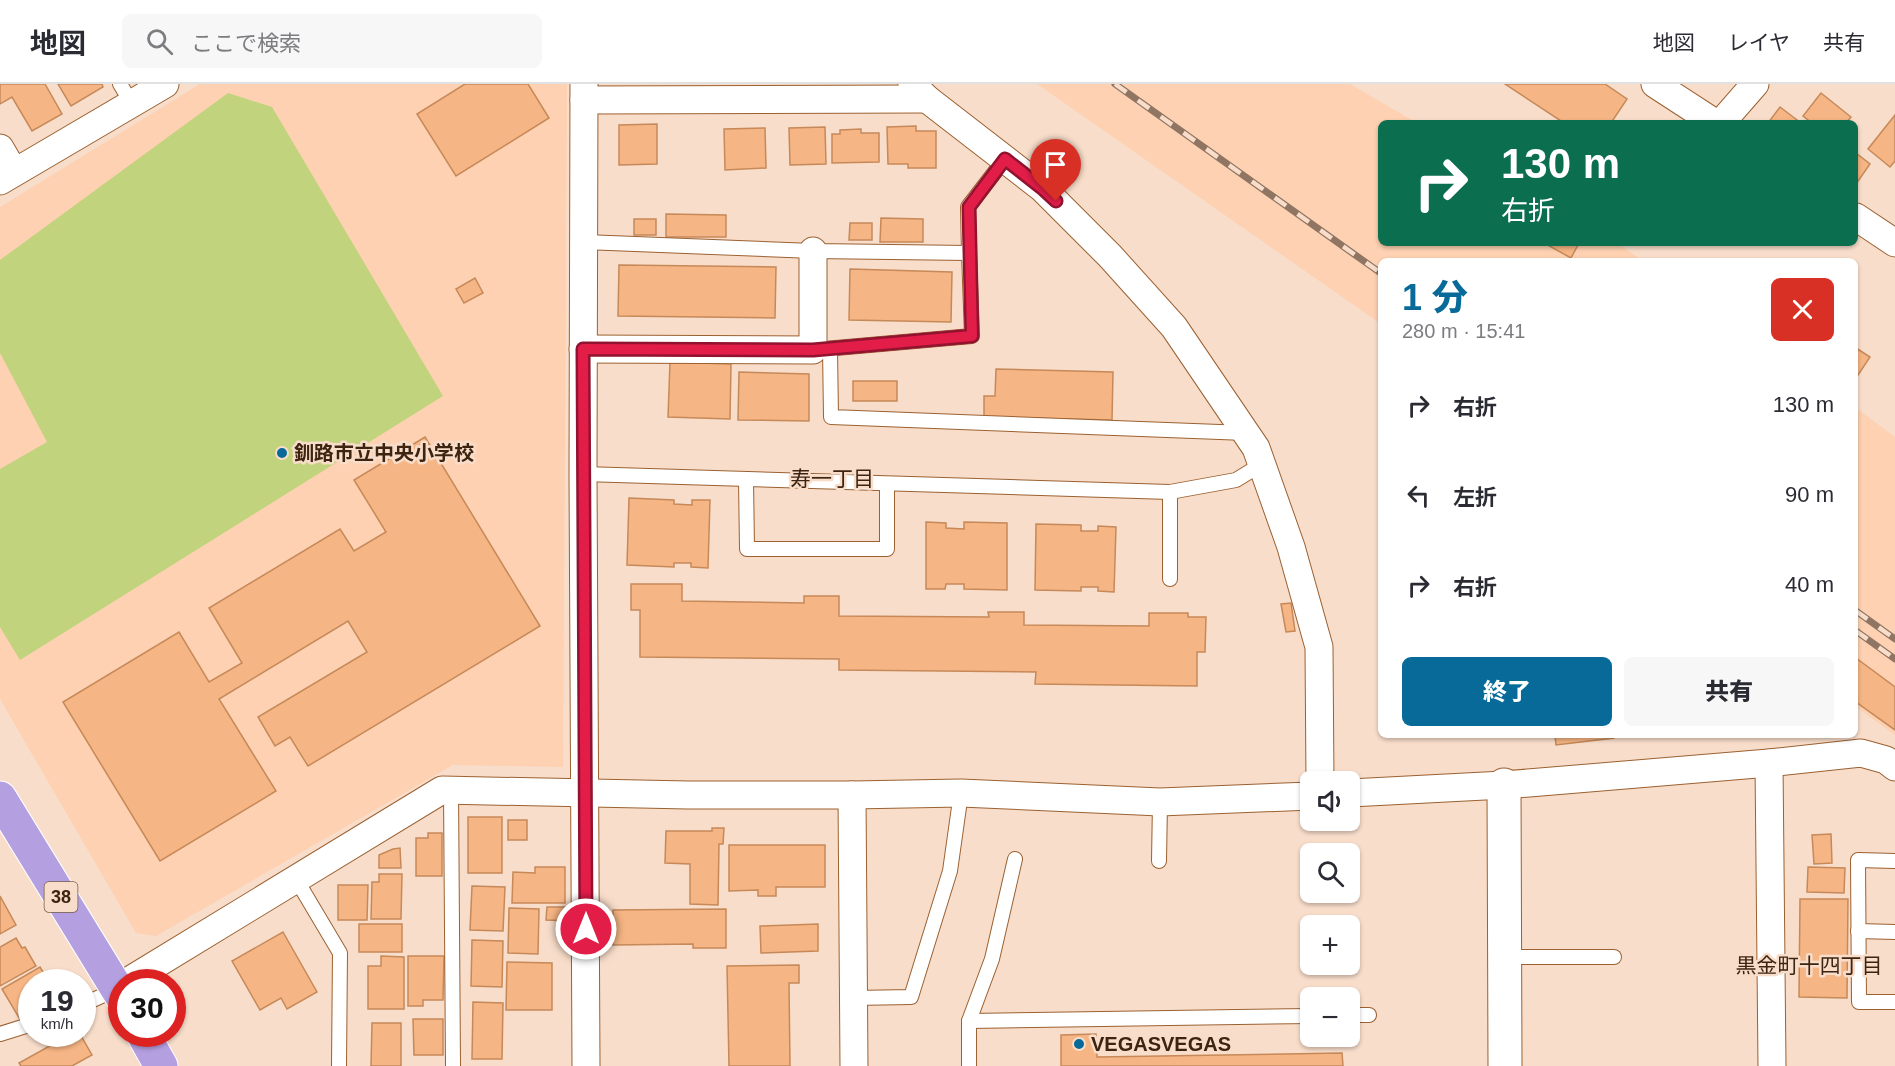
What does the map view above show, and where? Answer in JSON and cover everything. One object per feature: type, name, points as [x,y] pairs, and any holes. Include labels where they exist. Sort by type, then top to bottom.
[{"type":"highway","name":"38","points":[[1,802],[110,969]]},
{"type":"highway","points":[[150,1047],[161,1066]]},
{"type":"street","points":[[0,148],[7,177],[126,94],[165,84]]},
{"type":"street","points":[[1655,84],[1709,120]]},
{"type":"street","points":[[1724,120],[1755,84]]},
{"type":"street","points":[[586,1066],[584,92],[920,92],[1042,188],[1110,256],[1174,327],[1256,447],[1291,547],[1319,647],[1320,771]]},
{"type":"street","points":[[1858,218],[1895,243]]},
{"type":"street","points":[[583,349],[822,350],[813,251]]},
{"type":"street","points":[[1360,793],[1504,785],[1861,753],[1886,760],[1895,767]]},
{"type":"street","points":[[1769,763],[1772,1066]]},
{"type":"street","points":[[1504,785],[1505,1066]]},
{"type":"street","points":[[152,969],[442,790],[852,795],[961,793],[1160,802],[1300,796]]},
{"type":"street","points":[[852,795],[854,1066]]},
{"type":"lane","points":[[1005,159],[969,207],[972,336],[822,350],[831,417],[1246,433]]},
{"type":"lane","points":[[584,242],[813,251],[969,253]]},
{"type":"lane","points":[[583,474],[1170,492],[1236,480],[1262,464]]},
{"type":"lane","points":[[746,479],[747,549],[887,549],[887,484]]},
{"type":"lane","points":[[1170,492],[1170,579]]},
{"type":"lane","points":[[451,790],[453,1066]]},
{"type":"lane","points":[[853,998],[911,997],[950,871],[961,793]]},
{"type":"lane","points":[[1159,861],[1160,802]]},
{"type":"lane","points":[[969,1066],[969,1022],[992,959],[1014,859]]},
{"type":"lane","points":[[1895,861],[1858,860],[1859,1002],[1895,1002]]},
{"type":"lane","points":[[296,879],[340,953],[339,1066]]},
{"type":"lane","points":[[1858,931],[1895,932]]},
{"type":"lane","points":[[1504,957],[1614,957]]},
{"type":"lane","points":[[1360,1014],[1369,1014]]},
{"type":"lane","points":[[969,1022],[1300,1016]]},
{"type":"lane","points":[[0,1034],[18,1028]]},
{"type":"shaded area","name":"釧路市立中央小学校","points":[[200,84],[567,84],[563,767],[453,765],[156,936],[136,933],[0,699],[0,207]]},
{"type":"shaded area","points":[[1037,84],[1350,84],[1412,120],[1378,120],[1378,246],[1621,246],[1639,258],[1378,258],[1378,322]]},
{"type":"shaded area","points":[[1858,409],[1895,437],[1895,735],[1858,708]]},
{"type":"green space","points":[[228,93],[272,107],[443,396],[20,660],[0,627],[0,469],[47,442],[0,353],[0,260]]},
{"type":"building","points":[[0,84],[45,84],[62,114],[32,131],[12,97],[0,104]]},
{"type":"building","points":[[58,84],[102,84],[103,87],[71,106]]},
{"type":"building","points":[[465,84],[528,84],[549,118],[456,176],[417,114]]},
{"type":"building","points":[[1505,84],[1605,84],[1627,99],[1613,120],[1559,120]]},
{"type":"building","points":[[1821,93],[1851,117],[1848,120],[1808,120],[1803,116]]},
{"type":"building","points":[[1780,107],[1797,120],[1770,120]]},
{"type":"building","points":[[1895,115],[1895,161],[1890,167],[1868,149]]},
{"type":"building","points":[[657,124],[657,164],[619,165],[619,125]]},
{"type":"building","points":[[916,126],[916,131],[936,131],[936,168],[908,168],[908,164],[888,164],[887,127]]},
{"type":"building","points":[[825,127],[826,164],[790,165],[789,128]]},
{"type":"building","points":[[765,128],[766,168],[725,170],[724,129]]},
{"type":"building","points":[[861,129],[861,133],[879,133],[879,162],[832,163],[832,134],[840,134],[840,130]]},
{"type":"building","points":[[1858,155],[1870,164],[1858,181]]},
{"type":"building","points":[[666,214],[726,215],[726,237],[666,237]]},
{"type":"building","points":[[881,218],[923,219],[923,242],[880,242]]},
{"type":"building","points":[[634,219],[656,219],[656,235],[634,235]]},
{"type":"building","points":[[850,223],[872,223],[872,240],[849,240]]},
{"type":"building","points":[[1549,246],[1577,246],[1571,258]]},
{"type":"building","points":[[619,265],[776,267],[775,318],[618,316]]},
{"type":"building","points":[[850,269],[952,272],[951,322],[849,320]]},
{"type":"building","points":[[475,278],[483,293],[464,303],[456,289]]},
{"type":"building","points":[[1858,349],[1870,357],[1858,375]]},
{"type":"building","points":[[670,362],[731,364],[730,419],[668,417]]},
{"type":"building","points":[[996,369],[1113,372],[1112,420],[984,417],[984,396],[995,396]]},
{"type":"building","points":[[739,372],[809,374],[809,421],[738,420]]},
{"type":"building","points":[[853,381],[897,381],[897,401],[853,401]]},
{"type":"building","points":[[425,437],[540,626],[308,766],[290,737],[275,746],[258,717],[367,652],[348,621],[219,699],[276,791],[160,861],[63,702],[179,632],[209,682],[242,663],[209,608],[340,529],[354,551],[386,532],[354,480]]},
{"type":"building","points":[[629,498],[674,500],[674,504],[692,505],[692,500],[710,500],[708,568],[691,567],[691,563],[674,563],[674,567],[627,565]]},
{"type":"building","points":[[926,522],[946,523],[946,528],[964,529],[964,522],[1007,523],[1007,590],[964,589],[964,584],[946,584],[945,589],[926,589]]},
{"type":"building","points":[[1036,524],[1081,525],[1081,531],[1098,531],[1098,526],[1116,527],[1114,592],[1098,591],[1098,587],[1081,587],[1081,591],[1035,590]]},
{"type":"building","points":[[631,584],[682,584],[682,601],[804,603],[804,596],[839,596],[839,616],[989,617],[988,612],[1024,612],[1024,625],[1149,626],[1149,613],[1188,613],[1188,617],[1206,617],[1205,652],[1197,652],[1197,686],[1035,684],[1036,672],[839,670],[839,659],[640,657],[640,610],[631,610]]},
{"type":"building","points":[[1291,603],[1295,631],[1286,632],[1281,604]]},
{"type":"building","points":[[1858,659],[1895,687],[1895,730],[1858,703]]},
{"type":"building","points":[[1555,738],[1614,738],[1556,745]]},
{"type":"building","points":[[468,817],[502,817],[502,873],[468,873]]},
{"type":"building","points":[[508,820],[527,820],[527,840],[508,840]]},
{"type":"building","points":[[712,828],[724,828],[723,844],[719,844],[718,905],[690,904],[690,864],[665,863],[666,831],[712,831]]},
{"type":"building","points":[[428,833],[442,833],[442,876],[416,876],[416,838],[428,838]]},
{"type":"building","points":[[1831,834],[1832,863],[1814,864],[1812,835]]},
{"type":"building","points":[[729,845],[825,845],[825,887],[776,887],[776,896],[758,896],[758,890],[729,891]]},
{"type":"building","points":[[400,848],[401,868],[379,868],[379,855]]},
{"type":"building","points":[[535,867],[565,867],[565,903],[512,903],[513,872],[535,873]]},
{"type":"building","points":[[1808,867],[1845,868],[1844,893],[1807,892]]},
{"type":"building","points":[[379,874],[402,874],[401,919],[371,919],[372,882],[379,882]]},
{"type":"building","points":[[338,885],[368,885],[367,920],[338,920]]},
{"type":"building","points":[[472,886],[505,887],[503,931],[470,930]]},
{"type":"building","points":[[0,896],[16,925],[0,934]]},
{"type":"building","points":[[1800,899],[1848,899],[1847,998],[1799,997]]},
{"type":"building","points":[[547,907],[571,907],[570,921],[546,920]]},
{"type":"building","points":[[509,908],[539,909],[538,954],[508,953]]},
{"type":"building","points":[[726,909],[726,948],[693,948],[693,944],[613,945],[613,910]]},
{"type":"building","points":[[359,924],[402,924],[402,952],[359,952]]},
{"type":"building","points":[[818,924],[818,951],[761,953],[760,926]]},
{"type":"building","points":[[283,932],[317,992],[287,1009],[281,998],[260,1010],[232,961]]},
{"type":"building","points":[[16,938],[22,948],[25,947],[36,966],[31,969],[18,969],[18,976],[0,986],[0,947]]},
{"type":"building","points":[[472,940],[503,941],[502,987],[471,986]]},
{"type":"building","points":[[381,956],[404,957],[404,1009],[368,1009],[368,966],[381,966]]},
{"type":"building","points":[[408,956],[444,956],[443,1000],[423,1000],[423,1006],[408,1006]]},
{"type":"building","points":[[507,962],[552,963],[552,1010],[506,1010]]},
{"type":"building","points":[[799,965],[799,983],[789,983],[790,1066],[729,1066],[727,966]]},
{"type":"building","points":[[18,980],[18,1016],[2,989]]},
{"type":"building","points":[[473,1002],[503,1003],[502,1059],[472,1059]]},
{"type":"building","points":[[413,1019],[443,1019],[443,1055],[414,1055]]},
{"type":"building","points":[[372,1023],[401,1023],[401,1066],[371,1066]]},
{"type":"building","name":"VEGASVEGAS","points":[[1096,1034],[1097,1057],[1342,1053],[1343,1066],[1061,1066],[1061,1035]]},
{"type":"building","points":[[48,1047],[87,1047],[92,1055],[72,1066],[21,1066],[19,1063]]},
{"type":"railway","points":[[1115,84],[1378,271]]},
{"type":"railway","points":[[1858,612],[1895,639]]},
{"type":"railway","points":[[1858,632],[1895,659]]},
{"type":"place","name":"釧路市立中央小学校","points":[[282,453]]},
{"type":"place","name":"VEGASVEGAS","points":[[1079,1044]]},
{"type":"district","name":"寿一丁目","points":[[832,478]]},
{"type":"district","name":"黒金町十四丁目","points":[[1809,965]]},
{"type":"route","points":[[586,929],[583,349],[813,350],[972,336],[969,207],[1005,159],[1056,201]]}]
